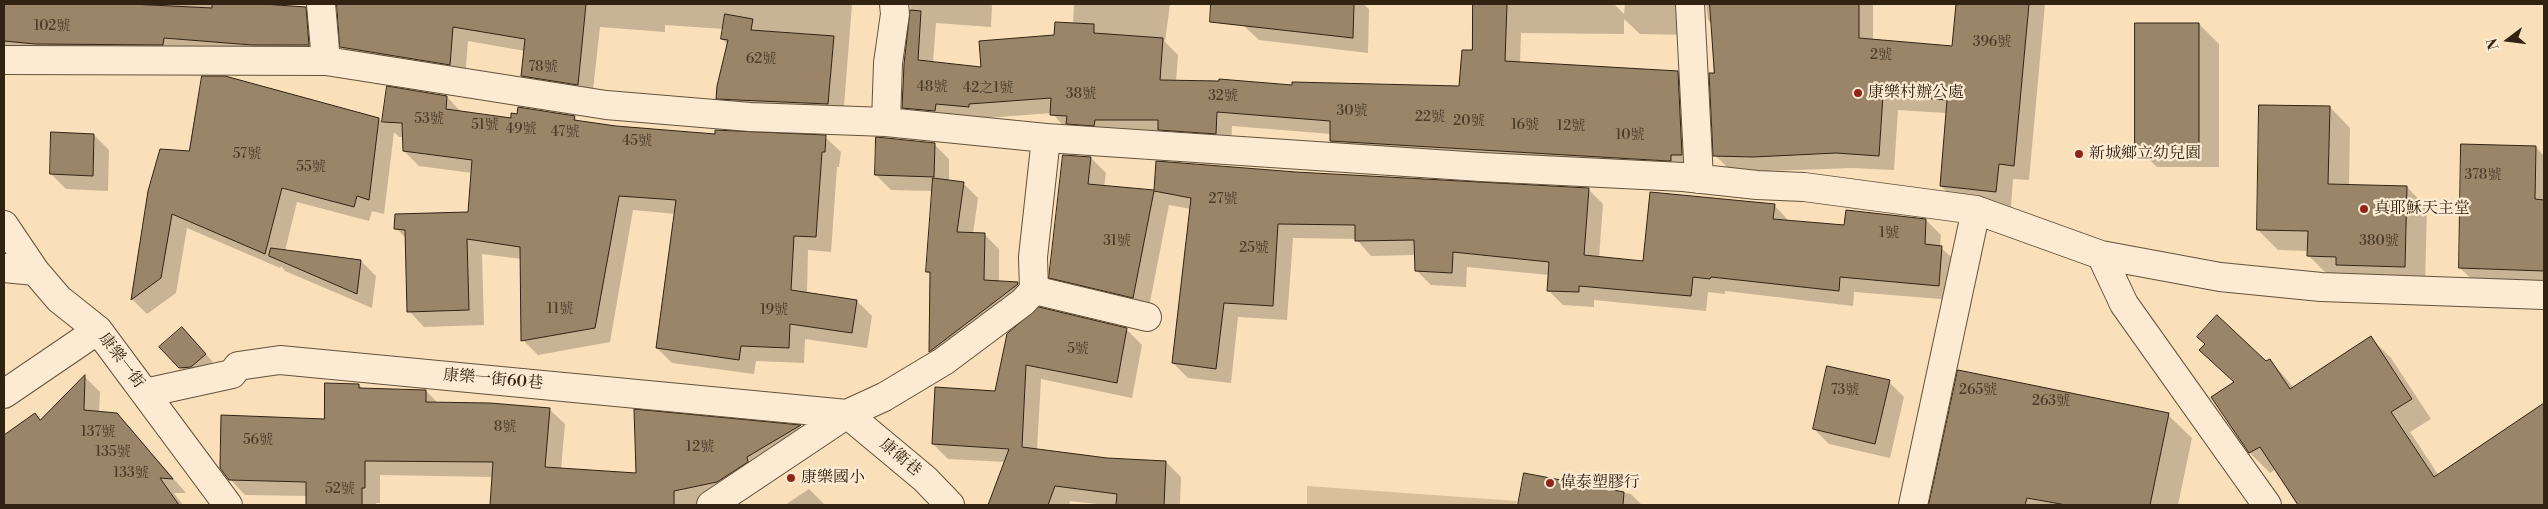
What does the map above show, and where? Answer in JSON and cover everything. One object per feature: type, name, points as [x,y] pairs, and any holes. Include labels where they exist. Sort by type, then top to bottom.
[{"type":"street","points":[[321,4],[326,60]]},
{"type":"street","points":[[886,122],[888,63],[895,14],[894,4]]},
{"type":"street","points":[[1690,4],[1699,179]]},
{"type":"street","points":[[4,60],[326,60],[606,105],[750,117],[886,122],[1046,138],[1804,187],[1976,210],[2101,255],[2220,277],[2321,287],[2544,295]]},
{"type":"street","points":[[711,505],[847,414],[884,396],[944,361],[1023,302],[1034,290],[1033,258],[1046,138]]},
{"type":"street","points":[[1913,505],[1976,210]]},
{"type":"street","name":"康樂一街","points":[[4,225],[35,271],[59,298],[98,330],[228,505]]},
{"type":"street","points":[[2101,255],[2124,304],[2266,505]]},
{"type":"street","points":[[4,268],[35,271]]},
{"type":"street","points":[[1034,290],[1147,317]]},
{"type":"street","points":[[4,394],[98,330]]},
{"type":"street","name":"康樂一街60巷","points":[[145,393],[232,374],[238,366],[280,360],[847,414]]},
{"type":"street","name":"康衛巷","points":[[847,414],[925,479],[950,505]]},
{"type":"shaded area","points":[[1307,486],[1517,501],[1515,505],[1307,505]]},
{"type":"building","points":[[4,4],[130,4],[212,8],[212,4],[263,4],[306,7],[309,45],[252,45],[164,38],[163,45],[35,44],[4,41]]},
{"type":"building","points":[[337,4],[586,4],[578,85],[521,76],[525,39],[453,27],[450,65],[340,47]]},
{"type":"building","points":[[1211,4],[1354,4],[1353,38],[1210,22]]},
{"type":"building","points":[[1473,4],[1507,4],[1505,61],[1678,71],[1682,155],[1671,155],[1671,161],[1668,161],[1330,141],[1330,121],[1217,112],[1216,134],[1158,130],[1158,120],[1095,120],[1094,126],[1066,124],[1067,116],[1050,115],[1051,98],[969,104],[969,107],[936,104],[935,111],[902,108],[904,64],[910,10],[921,11],[918,60],[981,67],[979,41],[1054,35],[1055,22],[1094,24],[1094,33],[1163,38],[1160,80],[1219,81],[1219,79],[1292,85],[1292,82],[1459,86],[1462,50],[1472,50]]},
{"type":"building","points":[[1710,4],[1859,4],[1859,38],[1952,46],[1956,4],[2029,4],[2014,166],[1999,164],[1996,192],[1940,186],[1947,100],[1883,95],[1879,156],[1836,153],[1753,157],[1713,156],[1709,73],[1714,73]]},
{"type":"building","points":[[725,14],[753,19],[751,30],[834,36],[828,104],[716,99],[717,86],[728,40],[721,39]]},
{"type":"building","points":[[2135,23],[2199,23],[2199,148],[2135,148]]},
{"type":"building","points":[[202,76],[225,76],[379,118],[369,200],[357,196],[354,207],[282,188],[265,254],[172,214],[161,278],[131,300],[148,191],[160,149],[189,151]]},
{"type":"building","points":[[387,86],[447,96],[446,109],[511,118],[511,113],[517,114],[518,107],[575,116],[574,120],[616,126],[715,134],[715,130],[826,135],[825,152],[822,152],[816,237],[794,236],[791,290],[857,300],[852,333],[790,324],[789,348],[741,346],[739,360],[656,348],[676,200],[619,196],[595,328],[521,341],[520,247],[467,239],[469,310],[407,312],[405,230],[394,229],[395,214],[468,212],[472,160],[403,151],[402,123],[382,122]]},
{"type":"building","points":[[2259,105],[2330,106],[2328,184],[2407,186],[2405,267],[2336,265],[2336,257],[2307,256],[2308,231],[2257,230]]},
{"type":"building","points":[[51,132],[94,134],[93,176],[50,174]]},
{"type":"building","points":[[876,137],[935,143],[934,177],[875,175]]},
{"type":"building","points":[[2461,144],[2536,146],[2535,199],[2544,200],[2544,271],[2459,268]]},
{"type":"building","points":[[1063,155],[1091,157],[1088,184],[1154,190],[1156,161],[1296,172],[1589,188],[1584,255],[1643,261],[1650,192],[1775,204],[1773,219],[1844,225],[1846,210],[1926,219],[1925,244],[1942,246],[1939,286],[1840,277],[1839,291],[1711,277],[1710,279],[1693,277],[1691,296],[1579,286],[1579,292],[1547,291],[1549,262],[1453,252],[1452,273],[1415,271],[1414,240],[1355,241],[1355,225],[1278,224],[1273,306],[1224,303],[1216,369],[1172,363],[1191,198],[1154,191],[1133,298],[1049,278]]},
{"type":"building","points":[[933,178],[964,182],[957,232],[985,233],[984,280],[1018,282],[1018,284],[929,352],[930,272],[926,272]]},
{"type":"building","points":[[271,248],[361,260],[357,294],[269,256]]},
{"type":"building","points":[[1039,307],[1127,328],[1117,383],[1026,365],[1022,447],[1107,458],[1166,461],[1164,505],[1116,505],[1117,494],[1055,486],[1048,505],[988,505],[1009,449],[932,444],[935,387],[995,391],[1007,334]]},
{"type":"building","points":[[2217,315],[2266,361],[2270,359],[2290,389],[2371,336],[2412,399],[2391,412],[2434,477],[2544,403],[2544,505],[2298,505],[2260,447],[2249,453],[2211,397],[2234,382],[2199,350],[2205,344],[2197,337]]},
{"type":"building","points":[[182,327],[206,354],[191,367],[179,368],[159,347]]},
{"type":"building","points":[[1827,366],[1890,380],[1875,444],[1813,429]]},
{"type":"building","points":[[1958,370],[2169,413],[2150,505],[2066,505],[2027,498],[2025,505],[1929,505]]},
{"type":"building","points":[[85,375],[84,410],[117,413],[173,479],[160,478],[179,505],[4,505],[4,435],[35,413],[40,420]]},
{"type":"building","points":[[325,383],[359,384],[359,388],[426,390],[426,402],[490,403],[550,408],[545,467],[636,473],[634,409],[801,425],[747,457],[748,462],[717,482],[674,491],[674,505],[490,505],[493,462],[365,461],[365,488],[362,488],[362,505],[306,505],[306,482],[229,480],[220,468],[221,415],[324,419]]},
{"type":"building","name":"偉泰塑膠行","points":[[1524,473],[1624,492],[1623,505],[1518,505]]},
{"type":"place","name":"康樂村辦公處","points":[[1858,93]]},
{"type":"place","name":"新城鄉立幼兒園","points":[[2079,154]]},
{"type":"place","name":"真耶穌天主堂","points":[[2364,209]]},
{"type":"place","name":"康樂國小","points":[[791,478]]},
{"type":"place","name":"偉泰塑膠行","points":[[1550,483]]}]
